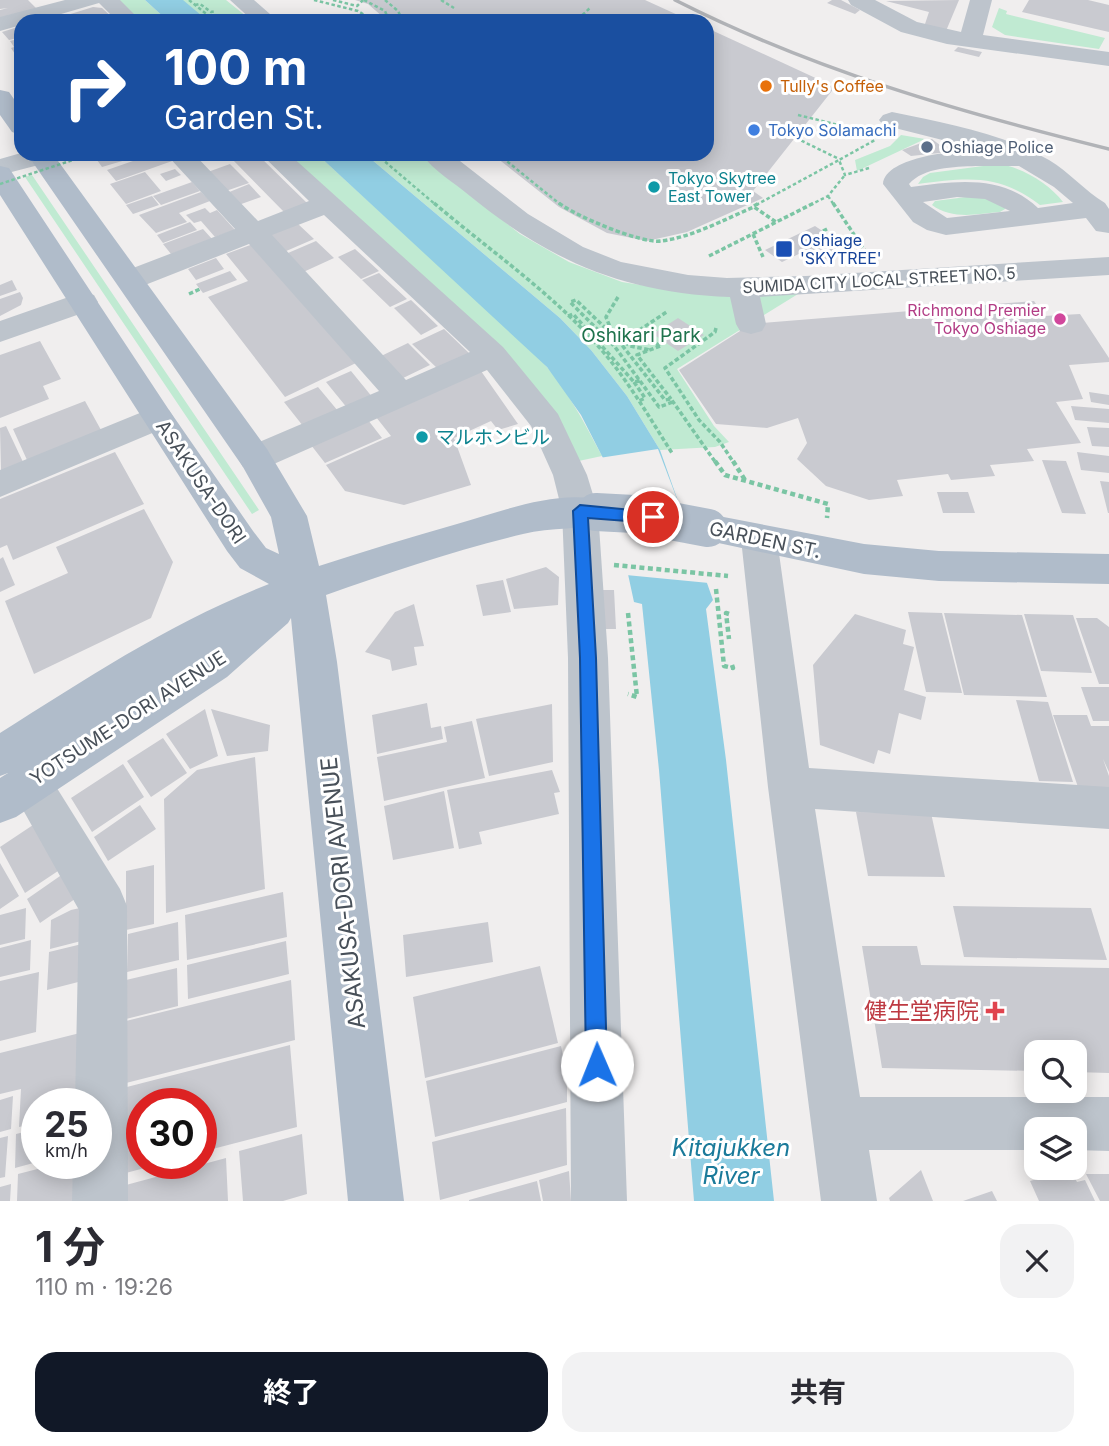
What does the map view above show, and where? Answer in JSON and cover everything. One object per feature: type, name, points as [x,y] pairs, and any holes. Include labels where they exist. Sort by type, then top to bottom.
[{"type":"main road","points":[[0,97],[14,117]]},
{"type":"main road","points":[[47,161],[255,458],[289,516],[305,585]]},
{"type":"main road","name":"ASAKUSA-DORI","points":[[0,174],[157,418],[253,558],[305,585]]},
{"type":"main road","name":"GARDEN ST.","points":[[305,585],[522,520],[588,511],[634,514],[830,554],[901,563],[1107,572]]},
{"type":"main road","name":"YOTSUME-DORI AVENUE","points":[[10,780],[213,665],[305,585]]},
{"type":"main road","name":"ASAKUSA-DORI AVENUE","points":[[305,585],[317,662],[376,1201]]},
{"type":"street","points":[[44,11],[90,0]]},
{"type":"street","points":[[107,0],[122,14]]},
{"type":"street","points":[[240,0],[258,14]]},
{"type":"street","points":[[859,0],[909,27],[947,37],[1109,60]]},
{"type":"street","points":[[971,39],[981,0]]},
{"type":"street","points":[[887,128],[975,139],[1025,158],[1062,178],[1102,220]]},
{"type":"street","points":[[905,184],[950,160],[1025,158]]},
{"type":"street","points":[[0,167],[22,161]]},
{"type":"street","points":[[185,161],[401,396]]},
{"type":"street","points":[[281,161],[492,355],[546,422],[588,511],[588,658],[599,1201]]},
{"type":"street","name":"SUMIDA CITY LOCAL STREET NO. 5","points":[[444,161],[521,222],[573,253],[615,269],[664,282],[691,286],[1109,266]]},
{"type":"street","points":[[905,184],[919,215],[936,225],[946,227],[1033,218],[1102,220]]},
{"type":"street","points":[[905,184],[997,191],[1012,199],[1033,218]]},
{"type":"street","points":[[130,280],[327,204]]},
{"type":"street","points":[[760,282],[764,323]]},
{"type":"street","points":[[0,332],[83,302]]},
{"type":"street","points":[[255,458],[492,355]]},
{"type":"street","points":[[0,484],[157,418]]},
{"type":"street","points":[[759,539],[790,788],[849,1201]]},
{"type":"street","points":[[10,780],[103,905],[100,1201]]},
{"type":"street","points":[[790,788],[1109,808]]},
{"type":"street","points":[[837,1124],[1109,1124]]},
{"type":"path","points":[[189,0],[206,14]]},
{"type":"path","points":[[314,0],[364,14]]},
{"type":"path","points":[[333,0],[357,6],[364,0],[386,14]]},
{"type":"path","points":[[385,0],[399,14]]},
{"type":"path","points":[[441,0],[454,8]]},
{"type":"path","points":[[195,5],[200,4],[211,12],[217,11],[210,4]]},
{"type":"path","points":[[583,14],[591,7]]},
{"type":"path","points":[[798,115],[887,128]]},
{"type":"path","points":[[507,161],[564,207],[598,223],[658,242],[685,236],[754,207],[839,160],[887,128]]},
{"type":"path","points":[[796,138],[839,160],[845,175]]},
{"type":"path","points":[[0,184],[70,161]]},
{"type":"path","points":[[384,161],[568,316],[598,346],[639,401],[671,453]]},
{"type":"path","points":[[705,259],[828,196],[845,175],[884,164],[905,184]]},
{"type":"path","points":[[828,196],[868,256]]},
{"type":"path","points":[[754,207],[776,222]]},
{"type":"path","points":[[823,231],[830,228]]},
{"type":"path","points":[[753,234],[760,282]]},
{"type":"path","points":[[189,293],[200,289]]},
{"type":"path","points":[[650,350],[629,346],[576,300],[570,302],[615,347],[659,407],[672,401]]},
{"type":"path","points":[[611,306],[606,317],[612,333],[665,400],[672,401]]},
{"type":"path","points":[[676,306],[638,331],[660,346],[637,355],[725,475],[828,504],[827,519]]},
{"type":"path","points":[[568,316],[573,314],[634,382],[645,398],[639,401]]},
{"type":"path","points":[[719,322],[715,332],[665,368],[699,420],[720,442],[746,481]]},
{"type":"path","points":[[634,382],[640,381]]},
{"type":"path","points":[[614,565],[728,576]]},
{"type":"path","points":[[716,589],[724,666],[733,668],[731,654]]},
{"type":"path","points":[[727,602],[729,640]]},
{"type":"green space","points":[[117,0],[145,0],[160,14],[132,14]]},
{"type":"green space","points":[[182,0],[226,0],[243,14],[199,14]]},
{"type":"green space","points":[[999,8],[1007,11],[1006,14],[1105,38],[1099,49],[1005,35],[992,27]]},
{"type":"green space","points":[[901,135],[925,139],[857,171],[855,160],[890,146]]},
{"type":"green space","name":"Oshikari Park","points":[[292,161],[325,161],[535,354],[564,390],[602,456],[574,462]]},
{"type":"green space","name":"Oshikari Park","points":[[373,161],[429,161],[520,234],[569,262],[622,282],[679,291],[798,294],[677,369],[714,426],[729,442],[715,447],[660,450],[627,396],[591,350],[560,318]]},
{"type":"green space","points":[[998,164],[1016,168],[1034,177],[1063,202],[1040,205],[1010,187],[982,180],[918,184],[930,173]]},
{"type":"green space","points":[[32,175],[259,510],[252,514],[25,177]]},
{"type":"green space","points":[[986,197],[1005,205],[1005,209],[1000,212],[965,215],[948,213],[932,205],[935,201]]},
{"type":"water","points":[[145,0],[183,0],[200,14],[160,14]]},
{"type":"water","name":"Kitajukken River","points":[[325,161],[373,161],[560,318],[591,350],[627,396],[660,450],[713,600],[706,609],[726,760],[774,1201],[694,1201],[659,770],[642,604],[634,602],[603,458],[581,415],[547,367]]},
{"type":"pier","points":[[658,449],[709,583],[626,575],[599,458]]},
{"type":"building","points":[[0,0],[28,0],[37,9],[0,19],[0,10],[8,8],[0,9]]},
{"type":"building","points":[[355,0],[645,0],[676,14],[380,14],[368,4]]},
{"type":"building","points":[[841,0],[860,10],[855,14],[827,3]]},
{"type":"building","points":[[959,0],[946,31],[924,27],[929,12],[886,1]]},
{"type":"building","points":[[1029,0],[1088,0],[1109,5],[1109,32],[1022,12]]},
{"type":"building","points":[[93,7],[102,8],[108,14],[71,14]]},
{"type":"building","points":[[14,28],[14,39],[9,40],[2,32]]},
{"type":"building","name":"Tokyo Solamachi","points":[[714,31],[835,87],[753,191],[763,198],[687,232],[647,241],[607,233],[559,207],[501,161],[714,161]]},
{"type":"building","points":[[958,47],[982,52],[979,57],[954,51]]},
{"type":"building","name":"Oshiage Police","points":[[932,139],[949,152],[911,156],[902,150]]},
{"type":"building","points":[[98,161],[122,161],[102,167]]},
{"type":"building","points":[[133,161],[172,161],[116,181],[107,170]]},
{"type":"building","points":[[234,161],[264,161],[307,203],[284,212]]},
{"type":"building","points":[[230,164],[249,183],[223,192],[205,173]]},
{"type":"building","points":[[175,169],[181,175],[166,181],[160,174]]},
{"type":"building","points":[[145,172],[161,191],[126,204],[110,184]]},
{"type":"building","points":[[192,182],[200,191],[161,205],[153,196]]},
{"type":"building","points":[[249,184],[261,197],[233,207],[222,195]]},
{"type":"building","points":[[201,192],[210,201],[179,213],[187,222],[156,233],[139,215]]},
{"type":"building","points":[[152,196],[159,205],[133,214],[126,205]]},
{"type":"building","points":[[205,208],[210,213],[217,210],[235,230],[215,237],[201,221],[194,223],[186,215]]},
{"type":"building","points":[[190,222],[197,230],[163,243],[157,235]]},
{"type":"building","points":[[297,223],[314,239],[277,255],[261,238]]},
{"type":"building","points":[[815,226],[833,238],[827,240],[843,251],[820,262],[805,251],[782,262],[765,250]]},
{"type":"building","points":[[203,229],[212,239],[171,254],[163,244]]},
{"type":"building","points":[[316,241],[334,258],[299,274],[281,256]]},
{"type":"building","points":[[253,244],[356,363],[285,397],[208,297],[248,281],[226,254]]},
{"type":"building","points":[[355,249],[379,271],[361,279],[338,257]]},
{"type":"building","points":[[216,258],[224,269],[196,280],[188,269]]},
{"type":"building","points":[[230,271],[237,280],[203,293],[196,284]]},
{"type":"building","points":[[379,273],[407,299],[390,307],[362,280]]},
{"type":"building","points":[[12,280],[17,290],[0,296],[0,285]]},
{"type":"building","points":[[20,292],[23,298],[21,305],[0,316],[0,299]]},
{"type":"building","points":[[411,300],[438,326],[421,335],[394,308]]},
{"type":"building","points":[[1034,301],[1044,316],[1080,314],[1109,358],[1109,362],[1069,365],[1083,399],[1056,402],[1081,443],[1027,449],[1034,461],[990,465],[995,476],[951,480],[948,474],[897,480],[903,496],[869,500],[826,486],[797,459],[807,443],[798,418],[767,428],[716,424],[679,370],[751,324]]},
{"type":"building","points":[[678,318],[704,335],[678,351],[653,334]]},
{"type":"building","points":[[444,329],[470,354],[438,369],[412,344]]},
{"type":"building","points":[[40,341],[61,379],[43,386],[49,399],[0,418],[0,355]]},
{"type":"building","points":[[408,343],[430,365],[399,380],[377,358]]},
{"type":"building","points":[[351,371],[373,398],[348,409],[326,382]]},
{"type":"building","name":"マルホンビル","points":[[481,371],[518,424],[498,430],[491,421],[454,438],[471,485],[404,505],[345,491],[326,465],[391,436],[376,417]]},
{"type":"building","points":[[318,387],[338,411],[303,426],[284,402]]},
{"type":"building","points":[[1089,392],[1109,395],[1109,405],[1091,402]]},
{"type":"building","points":[[85,401],[101,430],[27,460],[13,429]]},
{"type":"building","points":[[1071,406],[1109,409],[1109,423],[1075,420]]},
{"type":"building","points":[[368,420],[382,438],[325,463],[311,445]]},
{"type":"building","points":[[6,426],[23,462],[1,471],[0,428]]},
{"type":"building","points":[[1087,427],[1109,428],[1109,447],[1092,446]]},
{"type":"building","points":[[115,452],[144,504],[13,560],[7,545],[0,548],[0,499]]},
{"type":"building","points":[[1077,452],[1109,456],[1109,473],[1081,470]]},
{"type":"building","points":[[1042,460],[1066,461],[1086,514],[1062,513]]},
{"type":"building","points":[[1100,481],[1109,482],[1109,513],[1108,513]]},
{"type":"building","points":[[937,492],[968,492],[975,513],[943,513]]},
{"type":"building","points":[[144,509],[173,562],[151,618],[34,674],[5,601],[68,573],[56,547]]},
{"type":"building","points":[[3,557],[15,585],[0,592],[0,559]]},
{"type":"building","points":[[546,567],[559,577],[558,605],[514,609],[506,579]]},
{"type":"building","points":[[503,580],[511,612],[483,616],[476,585]]},
{"type":"building","points":[[599,590],[614,590],[616,629],[601,629]]},
{"type":"building","points":[[414,604],[424,646],[414,647],[417,665],[392,671],[390,660],[365,652],[395,612]]},
{"type":"building","points":[[908,612],[942,613],[962,693],[926,692]]},
{"type":"building","points":[[944,613],[1022,615],[1047,697],[964,695]]},
{"type":"building","points":[[855,614],[906,630],[903,644],[914,647],[904,690],[926,697],[921,720],[899,713],[890,754],[878,750],[874,764],[820,745],[813,665]]},
{"type":"building","points":[[1024,614],[1073,615],[1092,673],[1041,671]]},
{"type":"building","points":[[1076,618],[1097,618],[1109,627],[1109,684],[1099,684]]},
{"type":"building","points":[[1081,687],[1109,687],[1109,721],[1093,721]]},
{"type":"building","points":[[1016,700],[1048,702],[1073,782],[1039,781]]},
{"type":"building","points":[[427,703],[431,728],[441,726],[443,739],[377,754],[372,715]]},
{"type":"building","points":[[552,704],[553,762],[489,776],[476,719]]},
{"type":"building","points":[[205,709],[218,756],[190,769],[166,734]]},
{"type":"building","points":[[211,709],[270,725],[268,751],[227,756]]},
{"type":"building","points":[[1053,715],[1087,715],[1091,726],[1109,726],[1109,772],[1103,759],[1109,776],[1109,787],[1078,787]]},
{"type":"building","points":[[472,721],[485,778],[384,801],[377,757],[447,742],[444,727]]},
{"type":"building","points":[[163,738],[187,773],[151,797],[127,761]]},
{"type":"building","points":[[255,757],[265,889],[166,913],[164,799],[197,770]]},
{"type":"building","points":[[123,764],[144,797],[92,832],[71,798]]},
{"type":"building","points":[[552,770],[560,792],[554,793],[559,814],[479,832],[482,844],[459,849],[447,790]]},
{"type":"building","points":[[444,791],[454,848],[393,860],[384,806]]},
{"type":"building","points":[[140,805],[156,829],[108,861],[94,837]]},
{"type":"building","points":[[856,812],[931,813],[945,877],[868,876]]},
{"type":"building","points":[[42,819],[70,863],[25,893],[0,847]]},
{"type":"building","points":[[0,863],[19,896],[0,909]]},
{"type":"building","points":[[154,865],[154,924],[126,930],[126,871]]},
{"type":"building","points":[[73,867],[88,890],[40,923],[27,899]]},
{"type":"building","points":[[283,892],[287,937],[187,960],[185,915]]},
{"type":"building","points":[[89,906],[89,939],[50,949],[51,920],[71,910]]},
{"type":"building","points":[[953,906],[1091,908],[1107,960],[964,957]]},
{"type":"building","points":[[26,908],[25,939],[0,945],[0,915]]},
{"type":"building","points":[[178,922],[179,960],[127,972],[128,934]]},
{"type":"building","points":[[488,922],[493,962],[406,977],[403,935]]},
{"type":"building","points":[[31,940],[30,970],[0,977],[0,948]]},
{"type":"building","points":[[286,941],[289,974],[188,999],[187,965]]},
{"type":"building","points":[[86,943],[86,980],[47,990],[49,952]]},
{"type":"building","points":[[862,946],[917,946],[921,965],[1109,968],[1109,1073],[1087,1072],[1087,1040],[1024,1040],[1024,1071],[882,1068]]},
{"type":"building","points":[[540,966],[558,1043],[425,1078],[413,997]]},
{"type":"building","points":[[177,968],[178,1006],[126,1019],[126,980]]},
{"type":"building","points":[[39,972],[36,1032],[0,1041],[0,981]]},
{"type":"building","points":[[291,980],[295,1040],[126,1083],[126,1021]]},
{"type":"building","points":[[84,1032],[83,1088],[21,1088],[0,1094],[0,1053]]},
{"type":"building","points":[[290,1045],[297,1127],[217,1148],[217,1088],[126,1088],[126,1173],[122,1174],[123,1088]]},
{"type":"building","points":[[561,1046],[567,1074],[567,1102],[435,1137],[426,1081]]},
{"type":"building","points":[[21,1089],[21,1127],[19,1127]]},
{"type":"building","points":[[13,1096],[11,1129],[0,1132],[0,1100]]},
{"type":"building","points":[[566,1108],[567,1165],[440,1200],[432,1142]]},
{"type":"building","points":[[21,1133],[21,1166],[15,1168],[16,1134]]},
{"type":"building","points":[[302,1134],[307,1194],[283,1201],[243,1201],[239,1151]]},
{"type":"building","points":[[8,1136],[5,1177],[0,1178],[0,1138]]},
{"type":"building","points":[[226,1158],[228,1201],[126,1201],[126,1185],[148,1179],[217,1179],[217,1160]]},
{"type":"building","points":[[921,1170],[933,1201],[890,1201],[889,1198]]},
{"type":"building","points":[[569,1171],[571,1201],[543,1201],[539,1180]]},
{"type":"building","points":[[21,1173],[21,1179],[77,1179],[76,1201],[17,1201],[18,1174]]},
{"type":"building","points":[[1087,1174],[1109,1174],[1109,1201],[1100,1201]]},
{"type":"building","points":[[1085,1180],[1095,1201],[1039,1201],[1030,1181]]},
{"type":"building","points":[[537,1181],[541,1201],[469,1201],[469,1200]]},
{"type":"building","points":[[11,1184],[10,1201],[0,1201],[0,1187]]},
{"type":"building","points":[[992,1191],[997,1201],[963,1201]]},
{"type":"railway","points":[[675,0],[704,14]]},
{"type":"railway","points":[[714,19],[780,48],[888,87],[997,120],[1109,149]]},
{"type":"place","name":"Tully's Coffee","points":[[766,86]]},
{"type":"place","name":"Tokyo Solamachi","points":[[754,130]]},
{"type":"place","name":"Oshiage Police","points":[[927,147]]},
{"type":"place","name":"Tokyo Skytree East Tower","points":[[654,187]]},
{"type":"place","name":"Oshiage 'SKYTREE'","points":[[784,249]]},
{"type":"place","name":"Richmond Premier Tokyo Oshiage","points":[[1060,319]]},
{"type":"place","name":"マルホンビル","points":[[422,437]]},
{"type":"place","name":"健生堂病院","points":[[995,1011]]},
{"type":"route","points":[[597,1065],[588,658],[580,511],[653,517]]}]
